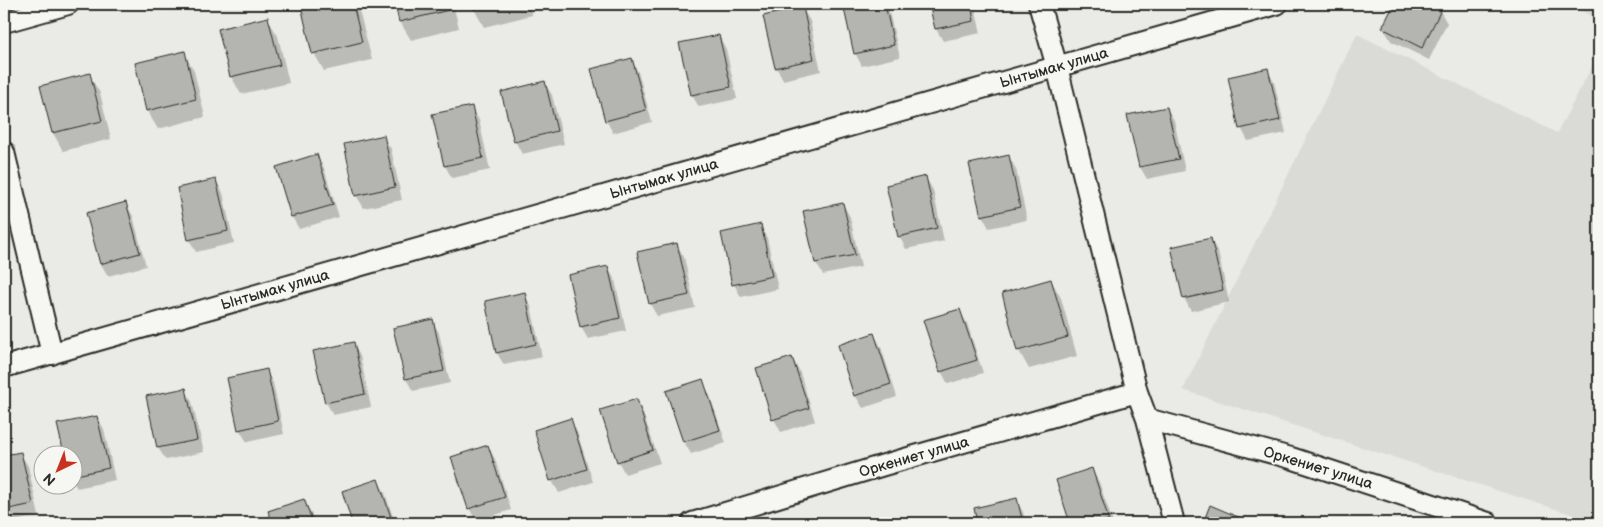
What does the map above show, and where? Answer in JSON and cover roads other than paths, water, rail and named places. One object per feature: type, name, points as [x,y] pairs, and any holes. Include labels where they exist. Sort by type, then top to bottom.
[{"type":"street","points":[[4,22],[68,4]]},
{"type":"street","points":[[1039,4],[1058,68],[1138,392],[1147,419],[1174,523]]},
{"type":"street","name":"Ынтымак улица","points":[[4,367],[1277,4]]},
{"type":"street","points":[[4,152],[52,354]]},
{"type":"street","name":"Оркениет улица","points":[[692,523],[884,465],[1138,392]]},
{"type":"street","name":"Оркениет улица","points":[[1147,419],[1291,458],[1488,523]]}]
